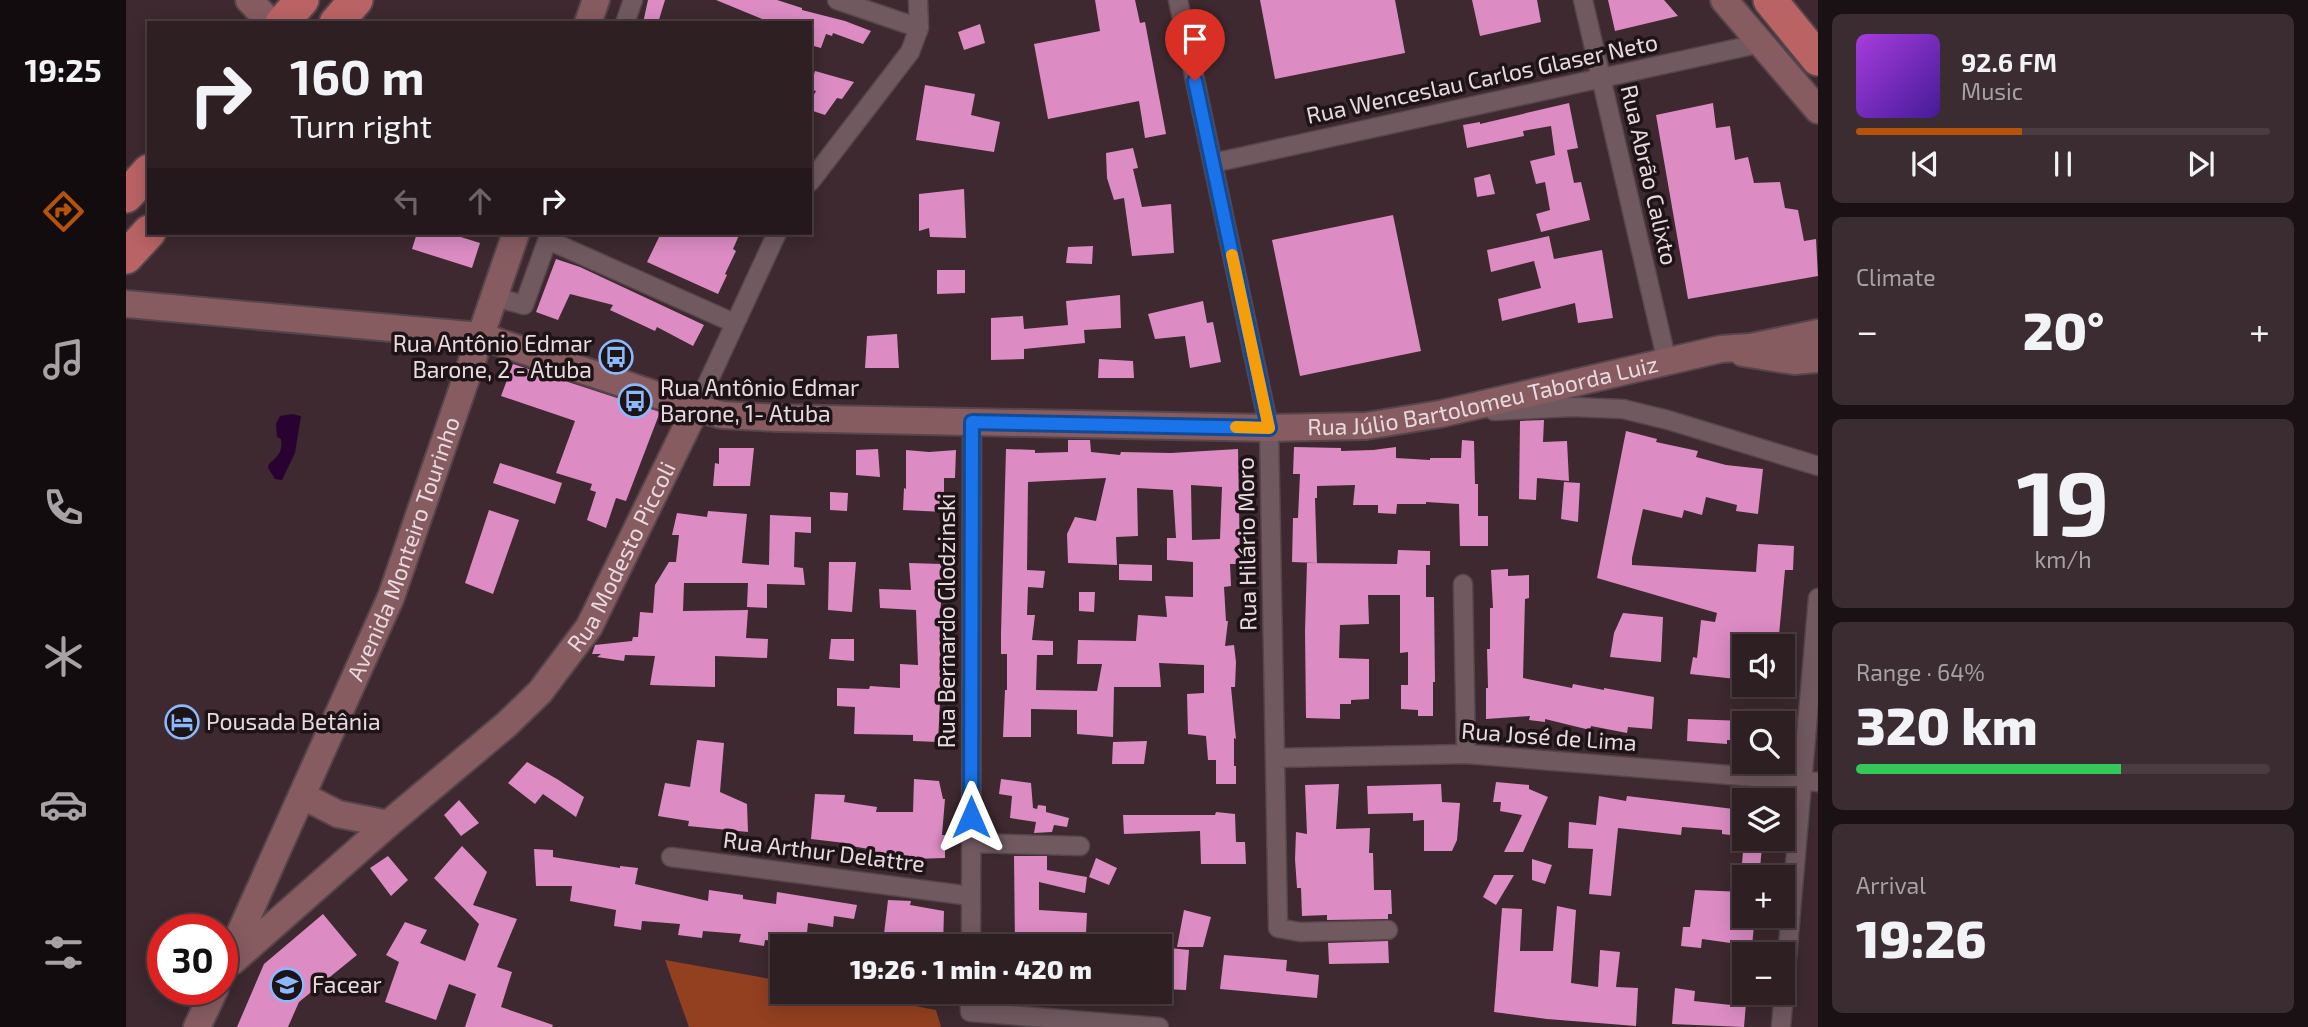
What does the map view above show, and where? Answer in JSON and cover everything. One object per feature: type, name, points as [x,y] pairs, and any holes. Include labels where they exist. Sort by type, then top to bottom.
[{"type":"highway","points":[[284,21],[303,0]]},
{"type":"highway","points":[[338,21],[356,0]]},
{"type":"highway","points":[[1770,0],[1818,58]]},
{"type":"highway","points":[[126,196],[147,173]]},
{"type":"highway","points":[[126,257],[147,234]]},
{"type":"main road","points":[[249,0],[269,21]]},
{"type":"main road","points":[[589,21],[596,0]]},
{"type":"main road","points":[[1724,0],[1818,110]]},
{"type":"main road","name":"Avenida Monteiro Tourinho","points":[[238,937],[391,597],[515,235]]},
{"type":"main road","name":"Rua Júlio Bartolomeu Taborda Luiz","points":[[126,304],[480,336],[722,415],[751,418],[1269,428],[1366,426],[1440,414],[1721,349],[1751,347],[1816,334]]},
{"type":"main road","name":"Rua Modesto Piccoli","points":[[238,960],[388,824],[525,708],[574,649],[600,607],[696,408]]},
{"type":"main road","points":[[303,796],[338,814],[388,824]]},
{"type":"main road","name":"Avenida Monteiro Tourinho","points":[[197,1027],[207,1005]]},
{"type":"street","points":[[626,21],[633,0]]},
{"type":"street","points":[[836,0],[919,28]]},
{"type":"street","points":[[812,179],[911,52],[919,28],[918,0]]},
{"type":"street","name":"Rua Hilário Moro","points":[[1178,0],[1269,428],[1278,928],[1300,933],[1388,930]]},
{"type":"street","name":"Rua Abrão Calixto","points":[[1583,0],[1667,362]]},
{"type":"street","name":"Rua Wenceslau Carlos Glaser Neto","points":[[1213,163],[1762,43]]},
{"type":"street","name":"Rua Modesto Piccoli","points":[[696,408],[776,235]]},
{"type":"street","points":[[494,297],[524,305],[549,237],[734,323]]},
{"type":"street","points":[[1440,414],[1572,407],[1623,409],[1668,419],[1818,466]]},
{"type":"street","name":"Rua Bernardo Glodzinski","points":[[971,934],[972,422]]},
{"type":"street","points":[[1463,584],[1466,754]]},
{"type":"street","points":[[1781,1027],[1810,782],[1818,598]]},
{"type":"street","name":"Rua José de Lima","points":[[1275,758],[1466,754],[1810,782]]},
{"type":"street","points":[[971,843],[1080,846]]},
{"type":"street","name":"Rua Arthur Delattre","points":[[671,857],[971,896]]},
{"type":"street","points":[[970,1004],[970,1012],[1159,1027]]},
{"type":"shaded area","points":[[280,416],[301,416],[295,453],[282,480],[275,479],[268,468],[281,447],[276,424]]},
{"type":"shaded area","points":[[665,960],[770,979],[770,1004],[905,1004],[936,1010],[941,1027],[689,1027]]},
{"type":"building","points":[[648,0],[665,0],[659,21],[643,21]]},
{"type":"building","points":[[716,0],[777,0],[871,31],[863,44],[833,33],[832,36],[826,34],[821,48],[812,46],[812,21],[767,21]]},
{"type":"building","points":[[1095,0],[1135,0],[1140,23],[1145,22],[1166,134],[1145,138],[1139,101],[1048,119],[1034,44],[1100,31]]},
{"type":"building","points":[[1260,0],[1395,0],[1405,53],[1275,79]]},
{"type":"building","points":[[1472,0],[1537,0],[1541,22],[1480,36]]},
{"type":"building","points":[[1608,0],[1664,0],[1678,16],[1615,31]]},
{"type":"building","points":[[980,24],[985,43],[964,50],[958,32]]},
{"type":"building","points":[[815,71],[854,82],[842,99],[837,98],[825,115],[812,111],[812,98],[816,91],[812,90]]},
{"type":"building","points":[[925,85],[975,94],[971,115],[1000,122],[994,152],[916,140]]},
{"type":"building","points":[[1569,103],[1578,148],[1567,150],[1574,183],[1581,182],[1590,220],[1541,232],[1536,214],[1550,210],[1545,182],[1536,184],[1530,161],[1555,155],[1551,126],[1523,131],[1524,136],[1467,148],[1463,125],[1480,124]]},
{"type":"building","points":[[1713,103],[1716,128],[1730,126],[1735,160],[1748,157],[1754,183],[1780,182],[1785,208],[1798,210],[1804,241],[1816,239],[1818,276],[1688,299],[1656,115]]},
{"type":"building","points":[[1133,148],[1138,168],[1133,169],[1142,207],[1171,204],[1174,253],[1132,256],[1124,198],[1114,200],[1107,178],[1106,153]]},
{"type":"building","points":[[1490,174],[1495,194],[1477,197],[1474,178]]},
{"type":"building","points":[[964,189],[966,238],[930,237],[929,228],[919,231],[919,194]]},
{"type":"building","points":[[1393,215],[1421,351],[1300,376],[1272,240]]},
{"type":"building","points":[[416,235],[454,235],[480,243],[472,268],[412,249]]},
{"type":"building","points":[[660,235],[739,235],[733,249],[736,251],[718,294],[647,262]]},
{"type":"building","points":[[1549,236],[1554,259],[1602,250],[1613,318],[1578,323],[1575,303],[1502,321],[1498,299],[1541,288],[1534,261],[1491,272],[1487,250]]},
{"type":"building","points":[[1093,246],[1092,264],[1066,263],[1068,247]]},
{"type":"building","points":[[556,259],[580,267],[704,325],[693,346],[657,327],[655,331],[610,310],[613,305],[570,294],[558,320],[536,312]]},
{"type":"building","points":[[937,270],[965,270],[965,293],[937,294]]},
{"type":"building","points":[[1120,295],[1121,328],[1084,330],[1085,343],[1024,349],[1024,359],[991,360],[991,318],[1023,316],[1024,329],[1068,325],[1066,301]]},
{"type":"building","points":[[1203,301],[1207,323],[1213,322],[1221,362],[1190,368],[1185,336],[1155,339],[1148,314]]},
{"type":"building","points":[[897,334],[899,368],[865,368],[867,336]]},
{"type":"building","points":[[1099,359],[1133,361],[1134,378],[1098,378]]},
{"type":"building","points":[[513,364],[660,412],[626,501],[616,498],[606,528],[587,520],[596,492],[590,490],[592,484],[556,473],[575,421],[501,396]]},
{"type":"building","points":[[1544,420],[1543,442],[1567,441],[1569,481],[1537,478],[1536,500],[1519,499],[1520,421]]},
{"type":"building","points":[[1626,431],[1657,439],[1656,442],[1698,451],[1696,457],[1726,465],[1763,469],[1758,514],[1736,511],[1737,505],[1706,497],[1702,515],[1684,510],[1682,518],[1643,509],[1632,565],[1756,572],[1758,544],[1794,546],[1793,570],[1785,570],[1779,634],[1732,634],[1732,679],[1690,674],[1693,657],[1697,658],[1701,620],[1715,622],[1717,613],[1597,578]]},
{"type":"building","points":[[1068,440],[1090,440],[1091,452],[1120,455],[1121,452],[1171,453],[1238,449],[1240,564],[1230,564],[1231,586],[1224,587],[1228,621],[1225,646],[1234,645],[1236,662],[1235,687],[1231,687],[1236,739],[1234,738],[1236,784],[1216,784],[1216,760],[1208,760],[1206,736],[1188,734],[1187,694],[1204,693],[1204,665],[1159,663],[1161,687],[1114,687],[1113,737],[1077,734],[1077,710],[1031,709],[1031,737],[1003,737],[1007,690],[1007,654],[1001,654],[1006,449],[1035,450],[1035,453],[1068,452]],"holes":[[[1106,478],[1096,521],[1075,517],[1067,534],[1068,563],[1117,565],[1116,537],[1138,536],[1137,488],[1173,490],[1176,538],[1167,538],[1167,560],[1193,562],[1193,597],[1165,596],[1167,617],[1138,615],[1136,641],[1078,640],[1077,664],[1102,664],[1097,691],[1036,690],[1037,655],[1053,655],[1053,641],[1032,640],[1035,615],[1027,615],[1028,587],[1043,588],[1045,571],[1027,570],[1028,482]],[[1191,485],[1222,487],[1220,539],[1192,540]]]},
{"type":"building","points":[[1462,440],[1474,441],[1478,516],[1488,516],[1488,546],[1460,546],[1459,504],[1397,504],[1396,514],[1378,513],[1378,505],[1353,505],[1355,485],[1317,486],[1317,563],[1292,562],[1293,518],[1298,518],[1300,474],[1293,474],[1294,447],[1341,448],[1341,451],[1396,447],[1396,458],[1430,460],[1461,458]]},
{"type":"building","points":[[719,448],[754,448],[750,486],[713,486],[715,463],[719,464]]},
{"type":"building","points":[[878,449],[880,477],[856,475],[856,450]]},
{"type":"building","points":[[906,450],[956,450],[955,478],[944,478],[944,512],[903,510]]},
{"type":"building","points":[[500,463],[562,483],[555,504],[493,483]]},
{"type":"building","points":[[1564,482],[1580,483],[1578,522],[1561,519]]},
{"type":"building","points":[[830,492],[848,493],[847,511],[830,510]]},
{"type":"building","points":[[489,510],[519,520],[493,594],[465,583]]},
{"type":"building","points":[[708,511],[747,514],[742,563],[769,565],[770,515],[811,517],[811,533],[795,532],[794,567],[803,568],[805,585],[767,584],[767,608],[747,607],[748,583],[684,583],[683,611],[748,610],[746,638],[768,639],[767,658],[715,656],[715,687],[650,685],[655,656],[625,655],[624,661],[592,654],[595,645],[632,641],[633,637],[638,637],[640,612],[653,613],[655,585],[669,562],[676,562],[679,535],[672,535],[677,513],[707,517]]},
{"type":"building","points":[[1398,550],[1430,551],[1430,565],[1426,565],[1426,597],[1434,597],[1433,716],[1418,716],[1418,710],[1401,709],[1401,685],[1408,685],[1408,652],[1400,653],[1400,595],[1368,595],[1369,624],[1340,625],[1339,658],[1369,659],[1369,699],[1340,704],[1340,719],[1306,718],[1307,563],[1397,564]]},
{"type":"building","points":[[829,562],[856,562],[852,612],[828,610]]},
{"type":"building","points":[[909,563],[942,564],[942,661],[938,742],[913,741],[913,735],[854,734],[855,707],[837,706],[837,688],[900,688],[900,664],[918,665],[916,610],[880,608],[879,589],[911,590]]},
{"type":"building","points":[[1119,564],[1152,565],[1152,581],[1119,580]]},
{"type":"building","points":[[1508,569],[1508,576],[1529,575],[1529,598],[1525,599],[1523,678],[1572,688],[1573,684],[1654,697],[1652,729],[1628,727],[1627,733],[1591,726],[1590,730],[1545,719],[1545,722],[1529,720],[1530,716],[1486,719],[1487,649],[1490,649],[1490,608],[1493,608],[1491,570]]},
{"type":"building","points":[[1079,592],[1095,592],[1094,612],[1079,611]]},
{"type":"building","points":[[1623,613],[1663,617],[1661,662],[1610,657],[1614,633]]},
{"type":"building","points":[[831,639],[854,639],[854,661],[829,659]]},
{"type":"building","points":[[1688,719],[1732,721],[1732,740],[1727,740],[1727,744],[1687,741]]},
{"type":"building","points":[[697,740],[724,743],[720,792],[747,804],[748,832],[688,826],[689,821],[658,816],[665,783],[690,787]]},
{"type":"building","points":[[1147,741],[1144,764],[1112,764],[1113,742]]},
{"type":"building","points":[[527,762],[584,797],[576,817],[543,794],[535,804],[508,783]]},
{"type":"building","points":[[914,779],[939,781],[945,799],[942,835],[945,835],[945,858],[912,859],[875,853],[875,850],[845,843],[811,839],[815,794],[845,795],[844,802],[877,807],[876,812],[913,812]]},
{"type":"building","points":[[1001,779],[1031,783],[1033,808],[1037,809],[1038,805],[1046,806],[1046,812],[1069,818],[1067,827],[1054,825],[1052,832],[1034,833],[1036,822],[1010,818],[1012,796],[999,794]]},
{"type":"building","points":[[1496,782],[1529,785],[1529,789],[1548,797],[1523,852],[1504,852],[1522,815],[1500,811],[1501,802],[1493,802]]},
{"type":"building","points":[[1339,784],[1336,829],[1370,828],[1369,853],[1373,853],[1374,890],[1391,890],[1392,914],[1388,914],[1388,919],[1327,920],[1327,915],[1302,916],[1301,888],[1297,888],[1295,859],[1296,832],[1307,834],[1305,785]]},
{"type":"building","points":[[1441,784],[1442,802],[1460,803],[1457,840],[1452,851],[1424,851],[1424,820],[1413,821],[1413,813],[1368,814],[1367,786]]},
{"type":"building","points":[[1599,796],[1626,801],[1627,796],[1732,809],[1732,835],[1722,834],[1722,830],[1682,827],[1681,835],[1618,828],[1611,896],[1589,894],[1593,849],[1568,848],[1569,822],[1596,825]]},
{"type":"building","points":[[459,800],[479,823],[461,836],[444,815]]},
{"type":"building","points":[[1216,812],[1235,814],[1236,842],[1245,842],[1246,864],[1201,864],[1200,831],[1124,834],[1123,815],[1215,815]]},
{"type":"building","points":[[462,846],[487,872],[473,905],[517,919],[497,967],[512,972],[501,1007],[553,1025],[552,1027],[465,1027],[476,994],[449,984],[436,1020],[385,1002],[399,962],[386,955],[405,922],[427,930],[420,943],[465,961],[479,924],[434,878]]},
{"type":"building","points":[[534,849],[553,850],[553,857],[620,868],[638,868],[635,884],[708,901],[709,890],[776,904],[777,892],[857,905],[854,919],[834,916],[833,927],[808,923],[807,934],[770,934],[770,940],[765,940],[764,946],[739,942],[741,934],[703,931],[702,938],[678,935],[680,924],[642,921],[641,930],[614,926],[616,910],[570,901],[572,886],[536,886]]},
{"type":"building","points":[[1743,851],[1762,851],[1760,865],[1742,865]]},
{"type":"building","points":[[388,856],[408,880],[391,896],[370,868]]},
{"type":"building","points":[[1014,856],[1047,856],[1047,870],[1087,877],[1085,893],[1039,882],[1039,910],[1087,913],[1086,934],[1015,934]]},
{"type":"building","points":[[1096,858],[1117,868],[1109,885],[1089,877]]},
{"type":"building","points":[[1532,859],[1552,865],[1545,884],[1532,880]]},
{"type":"building","points":[[1494,875],[1514,875],[1496,905],[1483,897]]},
{"type":"building","points":[[1695,890],[1732,891],[1732,928],[1754,928],[1752,942],[1732,943],[1702,939],[1701,948],[1681,946],[1683,927],[1690,927]]},
{"type":"building","points":[[888,900],[911,901],[910,905],[944,911],[943,934],[884,934]]},
{"type":"building","points":[[1557,906],[1576,910],[1571,983],[1598,987],[1600,950],[1620,952],[1616,987],[1638,988],[1636,1026],[1494,1012],[1502,908],[1522,909],[1520,951],[1553,951]]},
{"type":"building","points":[[1184,910],[1211,917],[1203,947],[1177,947]]},
{"type":"building","name":"Facear","points":[[323,914],[357,955],[299,1002],[288,1027],[237,1027],[264,964]]},
{"type":"building","points":[[1388,941],[1389,963],[1329,964],[1328,943]]},
{"type":"building","points":[[1172,948],[1189,950],[1186,990],[1172,989]]},
{"type":"building","points":[[1224,955],[1287,960],[1286,971],[1319,975],[1317,998],[1220,989]]},
{"type":"building","points":[[1675,988],[1695,991],[1694,1001],[1731,1005],[1732,993],[1732,1005],[1746,1005],[1744,1027],[1672,1024]]},
{"type":"slow traffic","points":[[1232,255],[1269,428],[1236,427]]},
{"type":"place","name":"Rua Antônio Edmar Barone, 2 - Atuba","points":[[616,357]]},
{"type":"place","name":"Rua Antônio Edmar Barone, 1- Atuba","points":[[635,401]]},
{"type":"place","name":"Pousada Betânia","points":[[182,722]]},
{"type":"place","name":"Facear","points":[[287,985]]},
{"type":"route","points":[[971,817],[972,422],[1269,428],[1195,81]]}]
